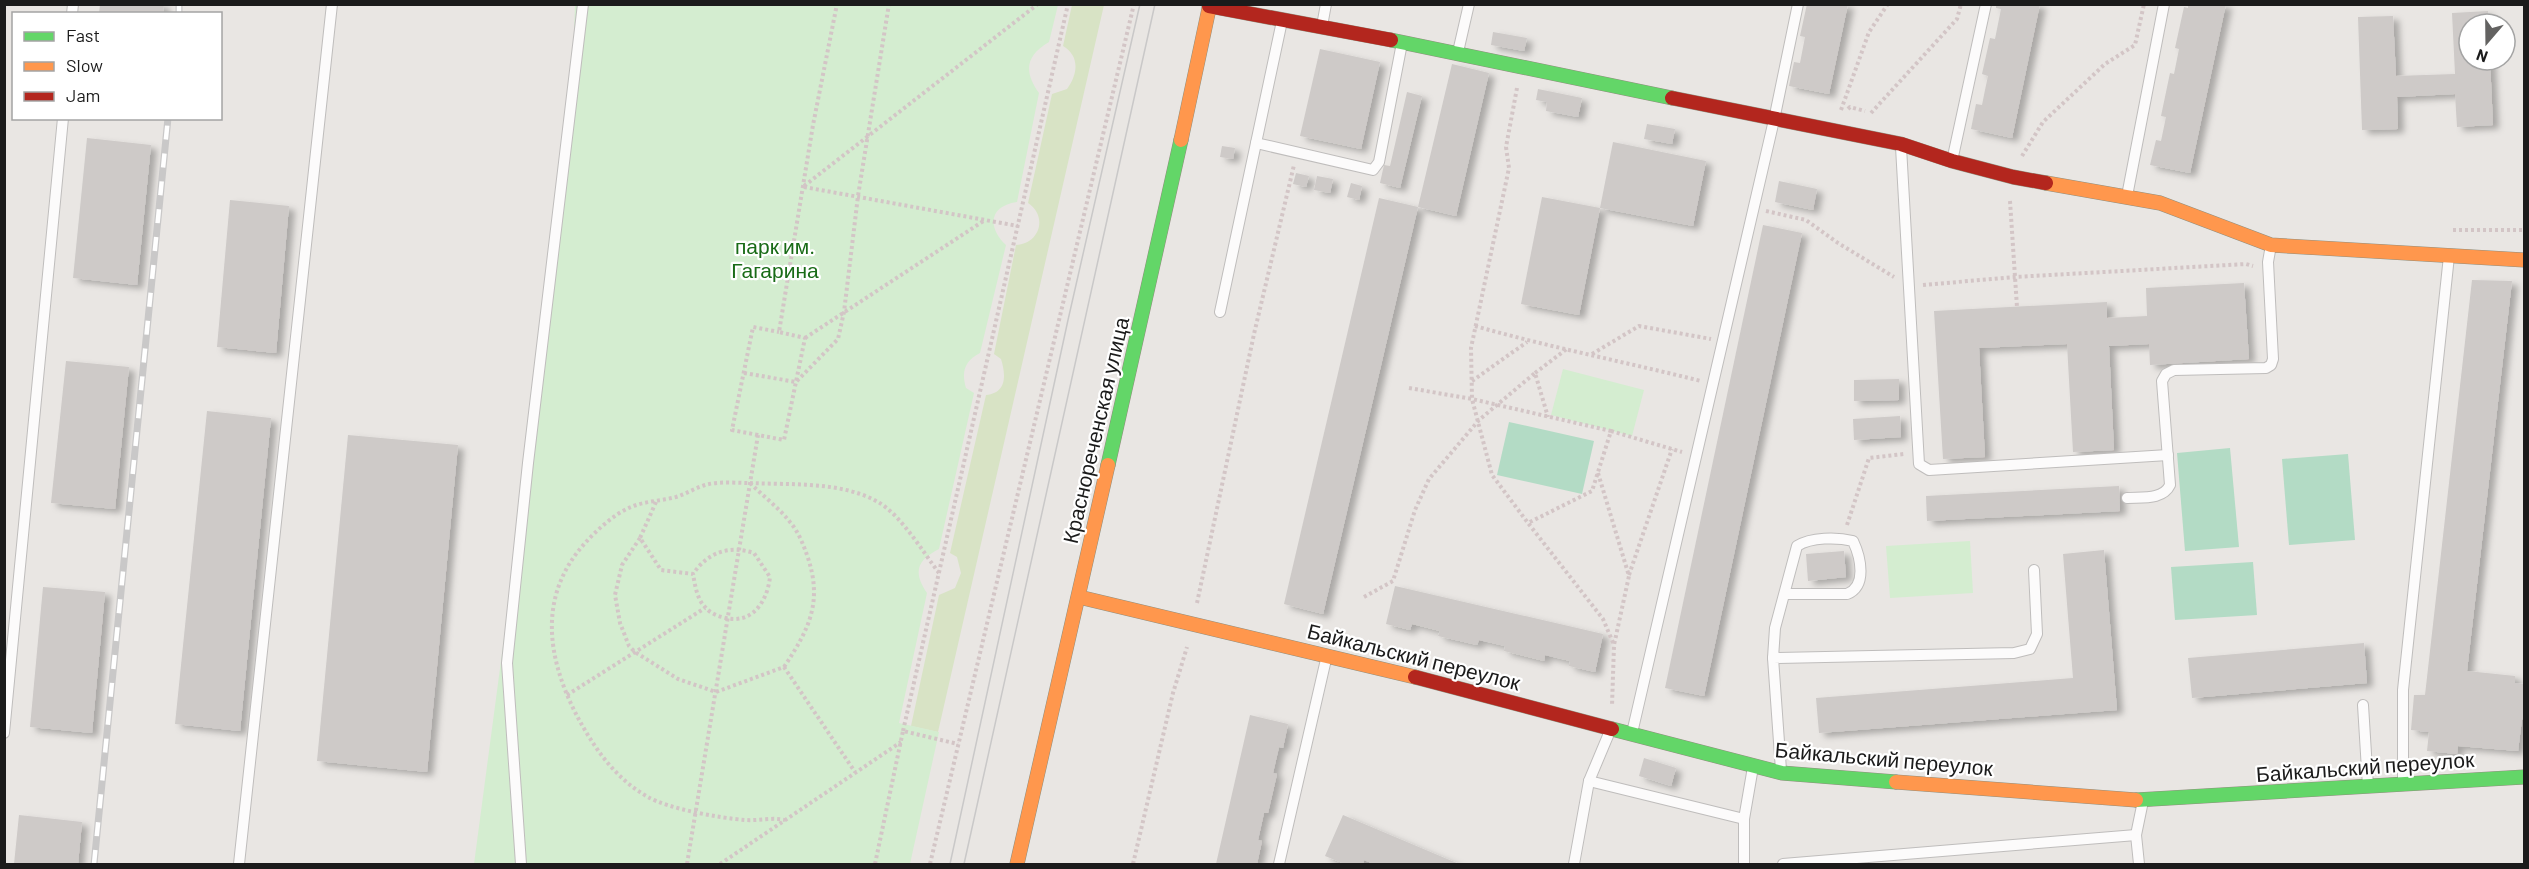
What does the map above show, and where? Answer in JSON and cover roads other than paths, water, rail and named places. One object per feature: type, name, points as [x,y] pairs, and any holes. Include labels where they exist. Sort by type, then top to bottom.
[{"type":"street","points":[[1210,5],[1458,52],[1774,120],[1901,144],[1952,161],[2013,177],[2160,203],[2271,244],[2524,260]]},
{"type":"street","name":"Краснореченская улица","points":[[1017,864],[1168,202],[1210,5]]},
{"type":"street","name":"Байкальский переулок","points":[[1079,597],[1328,655],[1782,773],[2143,801],[2524,777]]},
{"type":"lane","points":[[239,864],[332,4]]},
{"type":"lane","points":[[521,864],[507,663],[535,405],[584,4]]},
{"type":"lane","points":[[1322,26],[1326,4]]},
{"type":"lane","points":[[1458,52],[1469,4]]},
{"type":"lane","points":[[1632,734],[1774,120],[1798,4]]},
{"type":"lane","points":[[1952,161],[1986,4]]},
{"type":"lane","points":[[2127,197],[2164,4]]},
{"type":"lane","points":[[1220,312],[1282,18]]},
{"type":"lane","points":[[1256,143],[1373,170],[1379,162],[1402,42]]},
{"type":"lane","points":[[4,734],[63,120]]},
{"type":"lane","points":[[1901,144],[1919,464],[1929,470],[2168,455]]},
{"type":"lane","points":[[2127,498],[2167,492],[2170,485],[2162,381],[2166,374],[2174,370],[2266,368],[2271,365],[2268,271],[2271,244]]},
{"type":"lane","points":[[2403,784],[2403,690],[2449,256]]},
{"type":"lane","points":[[1782,773],[1773,658],[1775,628],[1797,546],[1805,541],[1844,539],[1853,541],[1858,551],[1861,581],[1855,590],[1846,594],[1785,594]]},
{"type":"lane","points":[[1773,658],[2014,653],[2030,649],[2037,634],[2034,570]]},
{"type":"lane","points":[[1279,864],[1328,655]]},
{"type":"lane","points":[[2363,705],[2368,786]]},
{"type":"lane","points":[[1574,864],[1588,781],[1611,728]]},
{"type":"lane","points":[[1744,864],[1744,819],[1753,766]]},
{"type":"lane","points":[[1588,781],[1744,819]]},
{"type":"lane","points":[[2139,864],[2136,835],[2143,801]]},
{"type":"lane","points":[[1783,864],[2136,835]]},
{"type":"tram line","points":[[950,864],[1068,320],[1140,4]]},
{"type":"tram line","points":[[964,864],[1155,4]]},
{"type":"railway","points":[[179,4],[179,12]]},
{"type":"railway","points":[[94,864],[168,120]]},
{"type":"park label","name":"парк им. Гагарина","points":[[775,257]]}]
